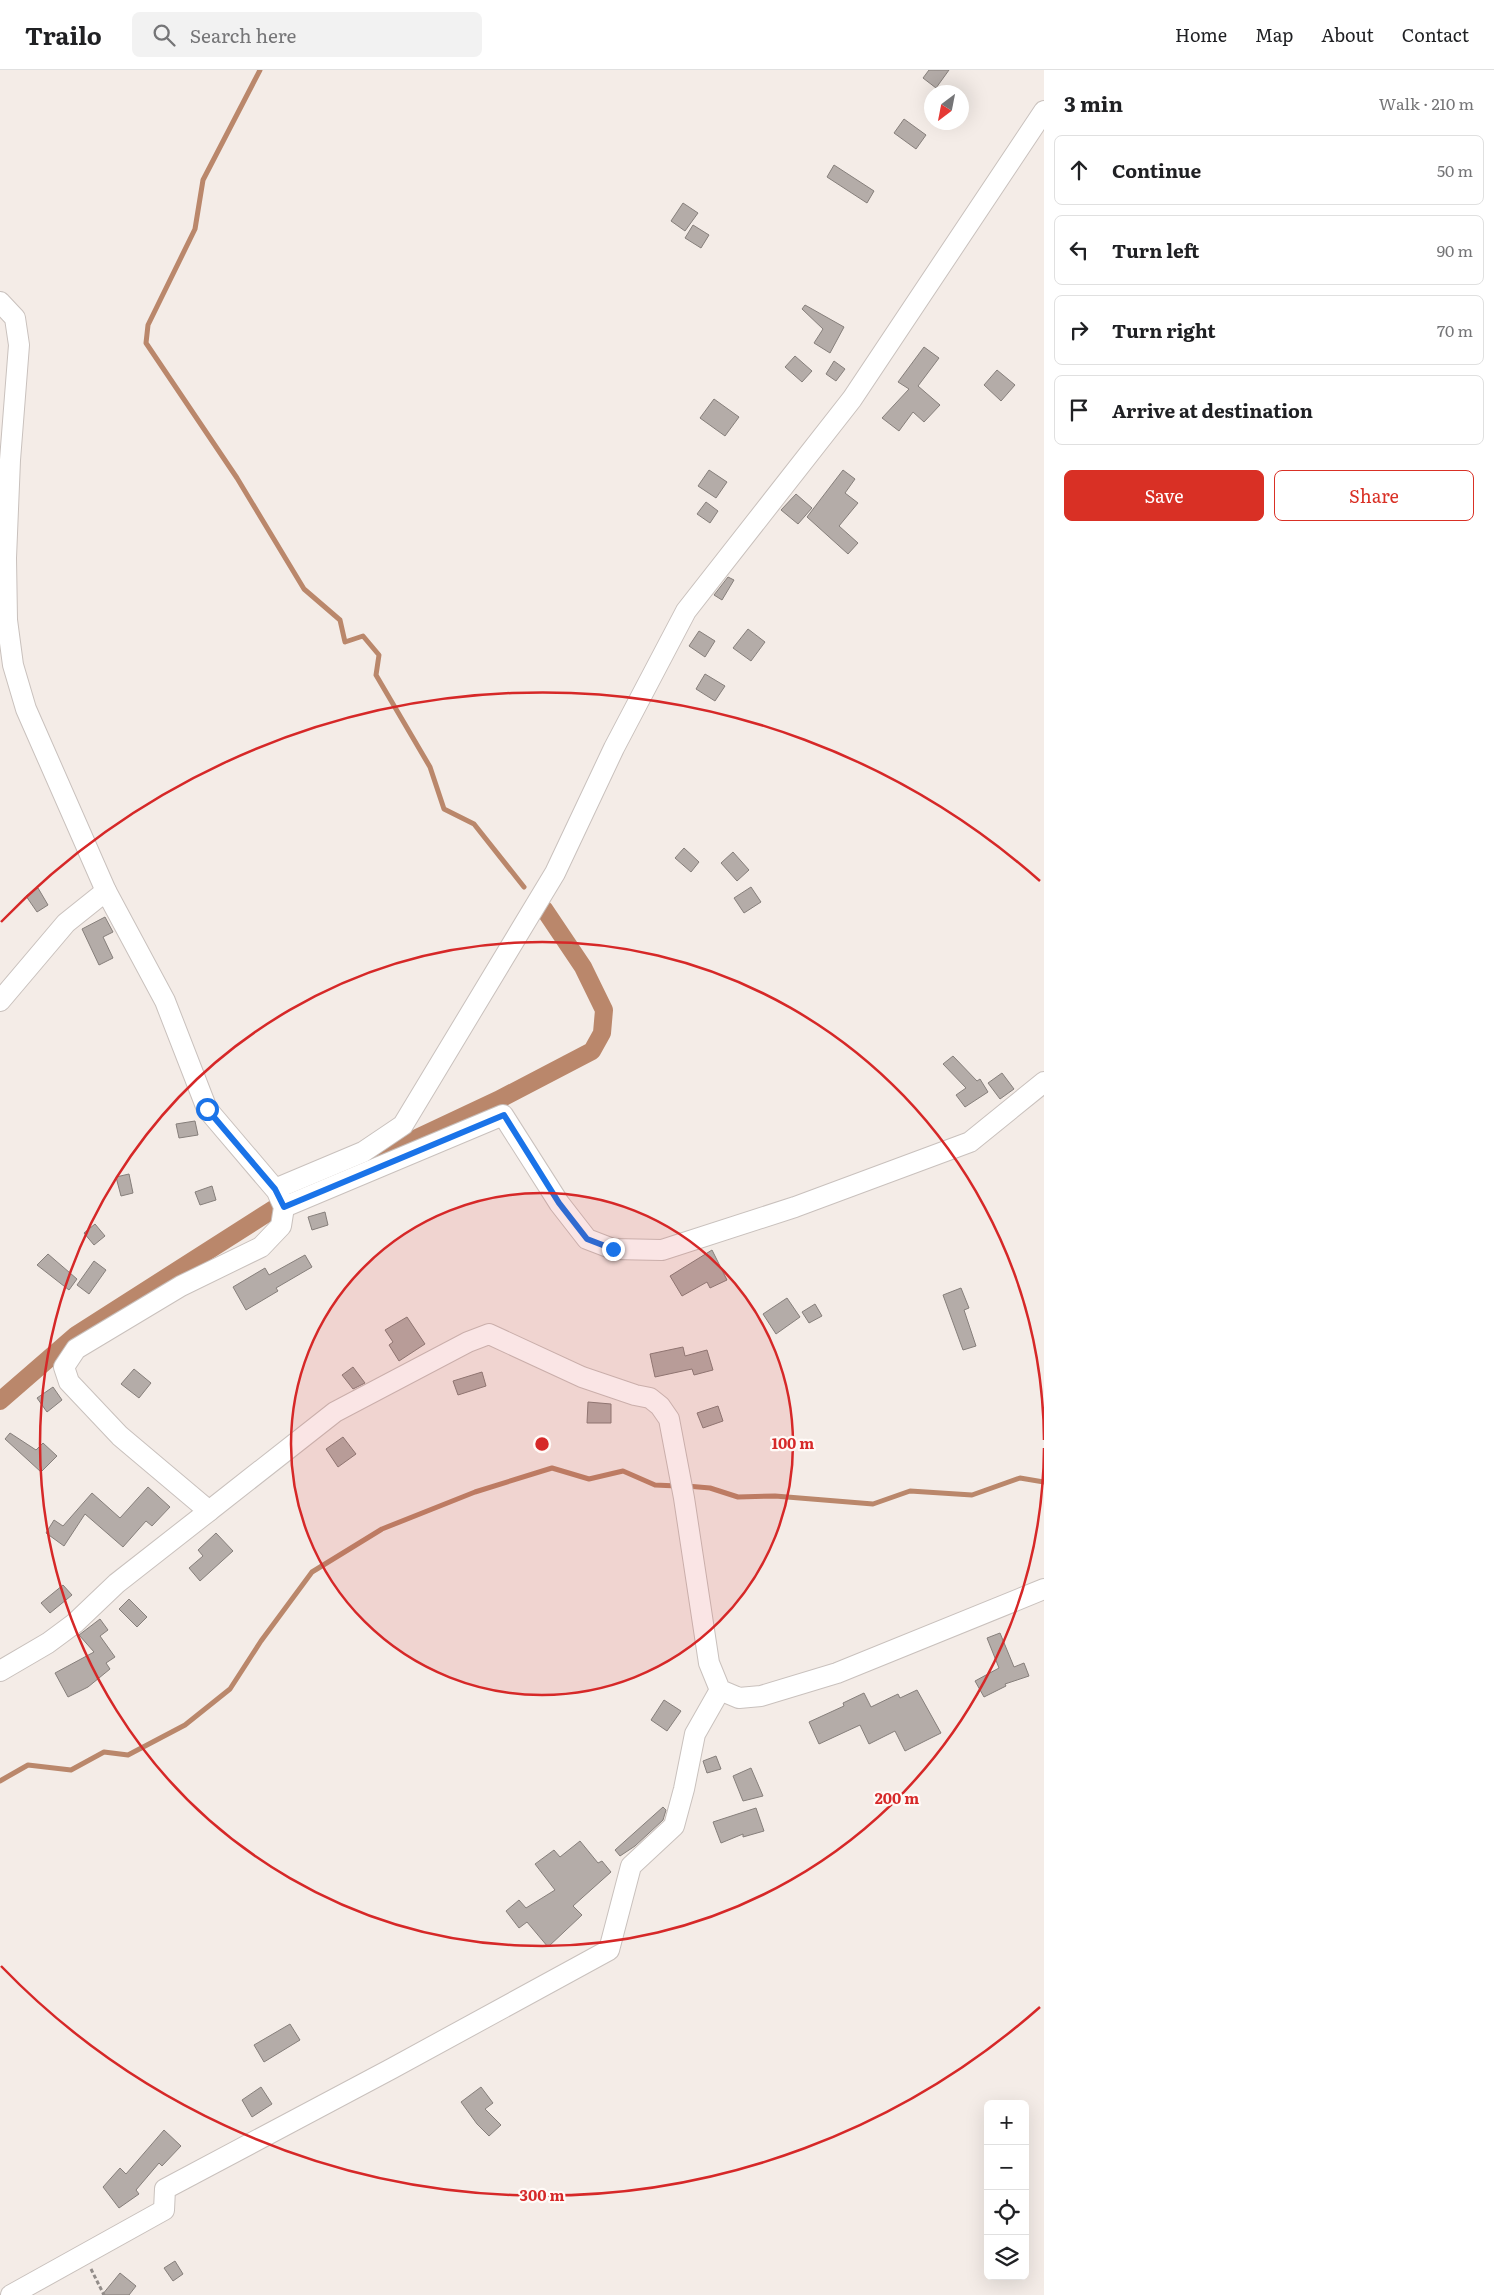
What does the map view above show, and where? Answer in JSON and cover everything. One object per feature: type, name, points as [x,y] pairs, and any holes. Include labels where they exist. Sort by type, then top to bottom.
[{"type":"street","points":[[275,1189],[363,1152],[402,1125],[554,873],[614,748],[686,611],[852,399],[1044,111]]},
{"type":"street","points":[[0,302],[15,318],[19,345],[10,460],[6,558],[7,620],[13,665],[26,709],[106,891],[165,1001],[207,1109],[275,1189],[284,1207],[281,1226],[261,1247],[181,1286],[76,1349],[64,1367],[69,1382],[120,1436],[209,1511]]},
{"type":"street","points":[[0,1001],[66,923],[106,891]]},
{"type":"street","points":[[284,1207],[504,1115],[559,1203],[587,1239],[613,1249],[662,1250],[795,1206],[970,1142],[1044,1082]]},
{"type":"street","points":[[0,1671],[48,1643],[75,1624],[117,1583],[335,1412],[468,1342],[489,1334],[582,1377],[635,1395],[650,1398],[660,1406],[669,1419],[684,1498],[709,1663],[720,1690],[739,1698],[761,1696],[818,1679],[1044,1589]]},
{"type":"street","points":[[11,2295],[164,2210],[165,2189],[609,1950],[631,1866],[674,1826],[684,1789],[695,1734],[720,1690]]},
{"type":"path","points":[[84,2254],[104,2295]]},
{"type":"building","points":[[929,70],[949,70],[938,85],[932,85],[923,78]]},
{"type":"building","points":[[904,119],[926,135],[916,149],[894,133]]},
{"type":"building","points":[[834,165],[874,191],[867,203],[827,177]]},
{"type":"building","points":[[683,203],[698,213],[685,231],[671,221]]},
{"type":"building","points":[[693,225],[709,235],[701,248],[685,238]]},
{"type":"building","points":[[805,305],[844,327],[830,353],[814,343],[823,329],[802,309]]},
{"type":"building","points":[[924,347],[939,358],[918,386],[940,405],[924,422],[913,412],[899,431],[882,418],[909,389],[898,382]]},
{"type":"building","points":[[795,356],[812,371],[802,382],[785,367]]},
{"type":"building","points":[[834,361],[845,369],[836,381],[826,374]]},
{"type":"building","points":[[997,370],[1015,385],[1001,401],[984,385]]},
{"type":"building","points":[[714,399],[739,417],[725,436],[700,418]]},
{"type":"building","points":[[709,470],[727,482],[716,498],[698,486]]},
{"type":"building","points":[[843,470],[855,479],[845,493],[858,503],[839,526],[858,543],[848,554],[807,517]]},
{"type":"building","points":[[796,494],[812,508],[798,524],[781,510]]},
{"type":"building","points":[[706,502],[718,511],[710,523],[697,514]]},
{"type":"building","points":[[728,577],[734,580],[722,600],[714,595]]},
{"type":"building","points":[[748,629],[765,642],[751,661],[733,648]]},
{"type":"building","points":[[699,631],[715,641],[705,657],[689,646]]},
{"type":"building","points":[[705,674],[725,686],[715,701],[696,689]]},
{"type":"building","points":[[684,848],[699,862],[691,872],[675,858]]},
{"type":"building","points":[[733,852],[749,870],[737,881],[721,863]]},
{"type":"building","points":[[751,887],[761,902],[744,913],[734,898]]},
{"type":"building","points":[[38,888],[48,905],[37,912],[26,896]]},
{"type":"building","points":[[105,917],[113,932],[103,937],[113,958],[99,965],[82,929]]},
{"type":"building","points":[[953,1056],[977,1081],[980,1079],[988,1092],[965,1107],[956,1095],[966,1088],[943,1064]]},
{"type":"building","points":[[1002,1073],[1014,1089],[1000,1099],[988,1083]]},
{"type":"building","points":[[195,1121],[198,1135],[179,1138],[176,1124]]},
{"type":"building","points":[[129,1174],[133,1193],[121,1196],[116,1177]]},
{"type":"building","points":[[212,1186],[216,1200],[200,1205],[195,1192]]},
{"type":"building","points":[[325,1212],[328,1225],[312,1230],[308,1217]]},
{"type":"building","points":[[95,1224],[105,1236],[94,1245],[84,1233]]},
{"type":"building","points":[[712,1250],[727,1280],[710,1288],[707,1282],[682,1296],[670,1276]]},
{"type":"building","points":[[48,1254],[77,1279],[69,1290],[37,1265]]},
{"type":"building","points":[[305,1255],[312,1267],[276,1288],[278,1291],[246,1310],[233,1287],[265,1268],[269,1275]]},
{"type":"building","points":[[94,1261],[106,1270],[89,1294],[77,1285]]},
{"type":"building","points":[[961,1288],[969,1308],[964,1310],[976,1346],[963,1350],[943,1295]]},
{"type":"building","points":[[787,1298],[800,1317],[776,1334],[763,1314]]},
{"type":"building","points":[[815,1304],[822,1316],[809,1323],[802,1312]]},
{"type":"building","points":[[407,1317],[425,1344],[399,1361],[389,1345],[393,1342],[385,1330]]},
{"type":"building","points":[[683,1347],[685,1356],[707,1350],[713,1370],[694,1375],[692,1369],[655,1377],[650,1354]]},
{"type":"building","points":[[353,1367],[365,1383],[353,1389],[342,1375]]},
{"type":"building","points":[[134,1369],[151,1383],[139,1398],[121,1384]]},
{"type":"building","points":[[482,1372],[486,1386],[458,1395],[453,1381]]},
{"type":"building","points":[[53,1387],[62,1400],[47,1412],[37,1398]]},
{"type":"building","points":[[588,1402],[611,1404],[611,1423],[587,1423]]},
{"type":"building","points":[[718,1406],[723,1421],[703,1428],[697,1413]]},
{"type":"building","points":[[10,1433],[36,1450],[43,1443],[57,1456],[41,1472],[5,1439]]},
{"type":"building","points":[[343,1437],[356,1454],[338,1467],[326,1449]]},
{"type":"building","points":[[148,1487],[170,1507],[152,1526],[146,1521],[123,1547],[85,1514],[64,1546],[46,1533],[54,1520],[63,1526],[92,1493],[120,1518]]},
{"type":"building","points":[[216,1533],[233,1551],[200,1581],[189,1568],[203,1556],[198,1550]]},
{"type":"building","points":[[63,1585],[72,1595],[50,1613],[41,1603]]},
{"type":"building","points":[[129,1599],[147,1617],[137,1627],[119,1609]]},
{"type":"building","points":[[100,1619],[108,1630],[100,1636],[115,1657],[106,1663],[110,1669],[88,1687],[68,1697],[55,1673],[94,1652],[79,1635]]},
{"type":"building","points":[[1000,1633],[1014,1667],[1024,1663],[1029,1676],[1005,1684],[1006,1686],[984,1697],[975,1681],[999,1668],[987,1638]]},
{"type":"building","points":[[917,1690],[941,1733],[905,1751],[895,1731],[869,1744],[860,1725],[819,1744],[809,1722],[844,1706],[843,1703],[864,1693],[871,1707],[898,1694],[900,1698]]},
{"type":"building","points":[[664,1700],[681,1711],[667,1731],[651,1720]]},
{"type":"building","points":[[716,1756],[721,1769],[707,1773],[703,1761]]},
{"type":"building","points":[[751,1768],[763,1796],[743,1801],[733,1776]]},
{"type":"building","points":[[663,1807],[666,1810],[663,1820],[635,1846],[620,1856],[615,1850]]},
{"type":"building","points":[[756,1808],[764,1831],[743,1837],[743,1834],[721,1843],[713,1822]]},
{"type":"building","points":[[580,1841],[598,1863],[602,1861],[611,1872],[573,1906],[582,1915],[548,1947],[527,1922],[519,1928],[506,1911],[519,1900],[526,1908],[555,1890],[535,1864],[554,1850],[560,1857]]},
{"type":"building","points":[[290,2024],[300,2040],[264,2062],[254,2045]]},
{"type":"building","points":[[261,2087],[272,2104],[252,2117],[242,2100]]},
{"type":"building","points":[[481,2087],[493,2103],[485,2109],[501,2125],[489,2136],[477,2124],[461,2102]]},
{"type":"building","points":[[164,2130],[181,2146],[162,2166],[159,2163],[136,2190],[139,2194],[119,2208],[103,2187],[120,2168],[126,2174]]},
{"type":"building","points":[[175,2261],[183,2274],[173,2281],[164,2268]]},
{"type":"building","points":[[120,2273],[136,2286],[129,2295],[102,2295]]},
{"type":"waterway","points":[[260,70],[203,180],[195,229],[148,325],[146,343],[237,478],[304,589],[340,620],[345,642],[363,636],[379,655],[376,675],[430,767],[444,809],[474,824],[524,887]]},
{"type":"waterway","points":[[347,1171],[498,1100],[592,1051],[602,1033],[604,1010],[583,967],[544,909]]},
{"type":"waterway","points":[[0,1401],[76,1335],[294,1196]]},
{"type":"waterway","points":[[0,1781],[28,1765],[71,1770],[104,1752],[128,1755],[185,1725],[230,1689],[261,1641],[312,1572],[382,1529],[475,1492],[552,1468],[589,1479],[623,1471],[655,1485],[677,1486]]},
{"type":"waterway","points":[[687,1486],[710,1488],[738,1497],[775,1496],[873,1504],[910,1491],[972,1495],[1020,1478],[1044,1482]]},
{"type":"route","points":[[207,1109],[275,1189],[284,1207],[504,1115],[559,1203],[587,1239],[613,1249]]}]
